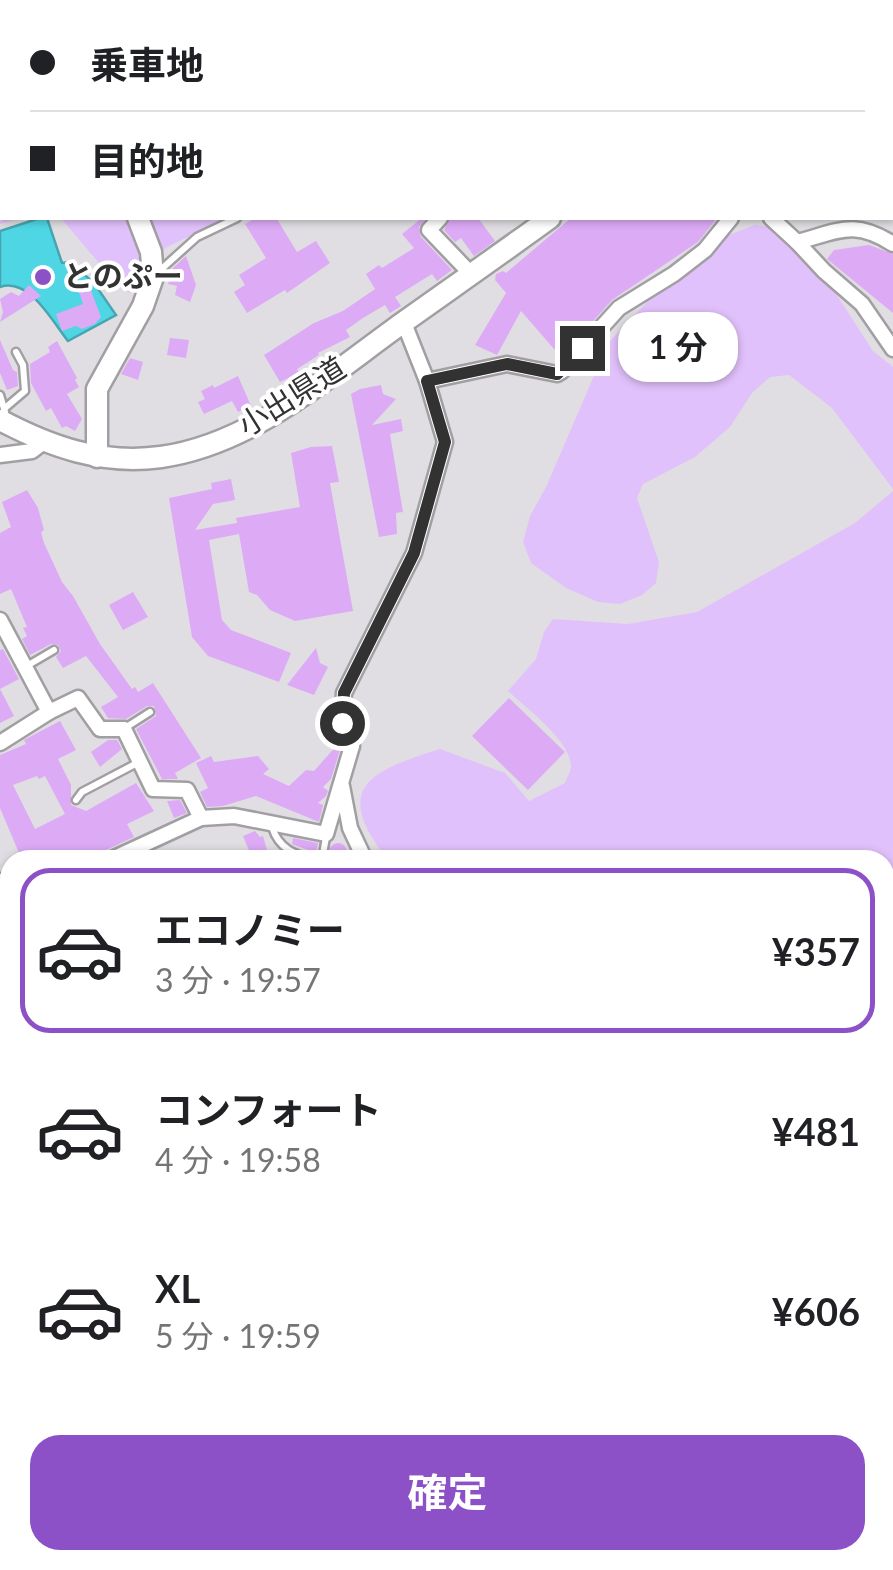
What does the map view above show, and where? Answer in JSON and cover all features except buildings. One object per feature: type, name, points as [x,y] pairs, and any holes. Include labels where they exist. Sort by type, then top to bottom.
[{"type":"main road","points":[[97,457],[96,389],[143,306],[153,276],[151,252],[139,220]]},
{"type":"main road","name":"小出県道","points":[[4,417],[44,442],[97,457],[158,458],[210,446],[253,425],[313,387],[547,220]]},
{"type":"street","points":[[438,220],[429,230],[471,274]]},
{"type":"street","points":[[427,381],[507,364],[557,374],[619,308],[705,250],[729,220]]},
{"type":"street","points":[[773,220],[862,304],[893,349]]},
{"type":"street","points":[[798,242],[864,223],[893,244]]},
{"type":"street","points":[[131,850],[200,818],[270,820],[326,834],[352,746],[342,723],[344,693],[414,553],[445,442],[404,322]]},
{"type":"street","points":[[0,456],[32,451],[44,442]]},
{"type":"street","points":[[0,620],[48,712]]},
{"type":"street","points":[[0,743],[78,698],[100,729],[124,728],[153,789],[187,790],[200,818]]},
{"type":"street","points":[[342,786],[350,828],[360,850]]},
{"type":"lane","points":[[153,276],[197,237],[232,220]]},
{"type":"lane","points":[[4,417],[25,391],[23,365],[16,352]]},
{"type":"lane","points":[[0,395],[4,417]]},
{"type":"lane","points":[[25,667],[54,650]]},
{"type":"lane","points":[[124,728],[150,712]]},
{"type":"lane","points":[[76,800],[82,792],[140,762]]},
{"type":"lane","points":[[270,820],[288,850]]},
{"type":"lane","points":[[324,850],[326,834]]},
{"type":"shaded area","points":[[63,220],[223,220],[165,248],[130,293],[120,288]]},
{"type":"shaded area","points":[[755,225],[779,228],[811,255],[873,351],[893,367],[893,489],[832,408],[789,375],[770,377],[752,393],[730,427],[695,457],[643,484],[637,498],[659,562],[656,583],[642,595],[620,604],[598,602],[566,588],[531,563],[523,542],[530,516],[608,343],[670,278],[729,235]]},
{"type":"shaded area","points":[[893,491],[893,850],[381,850],[371,835],[362,815],[361,799],[366,786],[394,766],[440,749],[505,773],[529,801],[565,783],[571,767],[564,747],[508,691],[536,659],[544,632],[553,619],[628,624],[697,612],[855,523]]},
{"type":"water","name":"とのぷー","points":[[34,220],[48,220],[62,263],[70,262],[94,283],[116,315],[68,341],[30,294],[21,288],[0,287],[0,231]]},
{"type":"place","name":"とのぷー","points":[[43,277]]},
{"type":"route","points":[[342,723],[344,693],[414,553],[445,442],[427,381],[507,364],[557,374],[582,348]]}]
